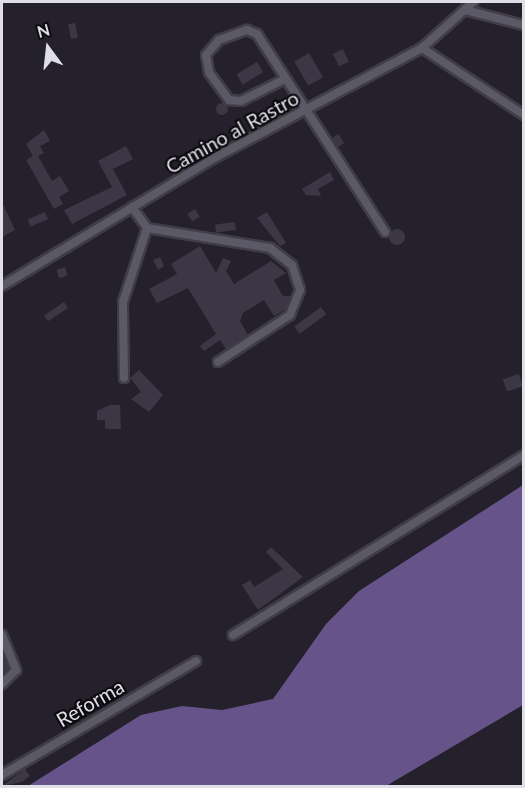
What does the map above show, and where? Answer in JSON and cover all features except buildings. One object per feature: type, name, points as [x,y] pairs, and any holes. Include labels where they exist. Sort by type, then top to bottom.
[{"type":"street","points":[[468,7],[524,25]]},
{"type":"street","name":"Camino al Rastro","points":[[2,286],[132,207],[302,111],[422,48],[468,7]]},
{"type":"street","points":[[285,79],[241,101],[229,100],[209,72],[206,55],[219,40],[247,30],[257,34],[285,79],[302,111],[385,232]]},
{"type":"street","points":[[422,48],[524,115]]},
{"type":"street","points":[[132,207],[147,228],[270,248],[292,265],[300,290],[290,315],[218,362]]},
{"type":"street","points":[[124,378],[123,302],[147,228]]},
{"type":"street","points":[[233,636],[524,455]]},
{"type":"street","points":[[2,635],[16,670],[2,683]]},
{"type":"street","name":"Reforma","points":[[2,775],[196,661]]},
{"type":"shaded area","points":[[523,485],[523,705],[386,786],[28,786],[141,715],[182,706],[222,710],[273,699],[326,624],[359,591]]}]
